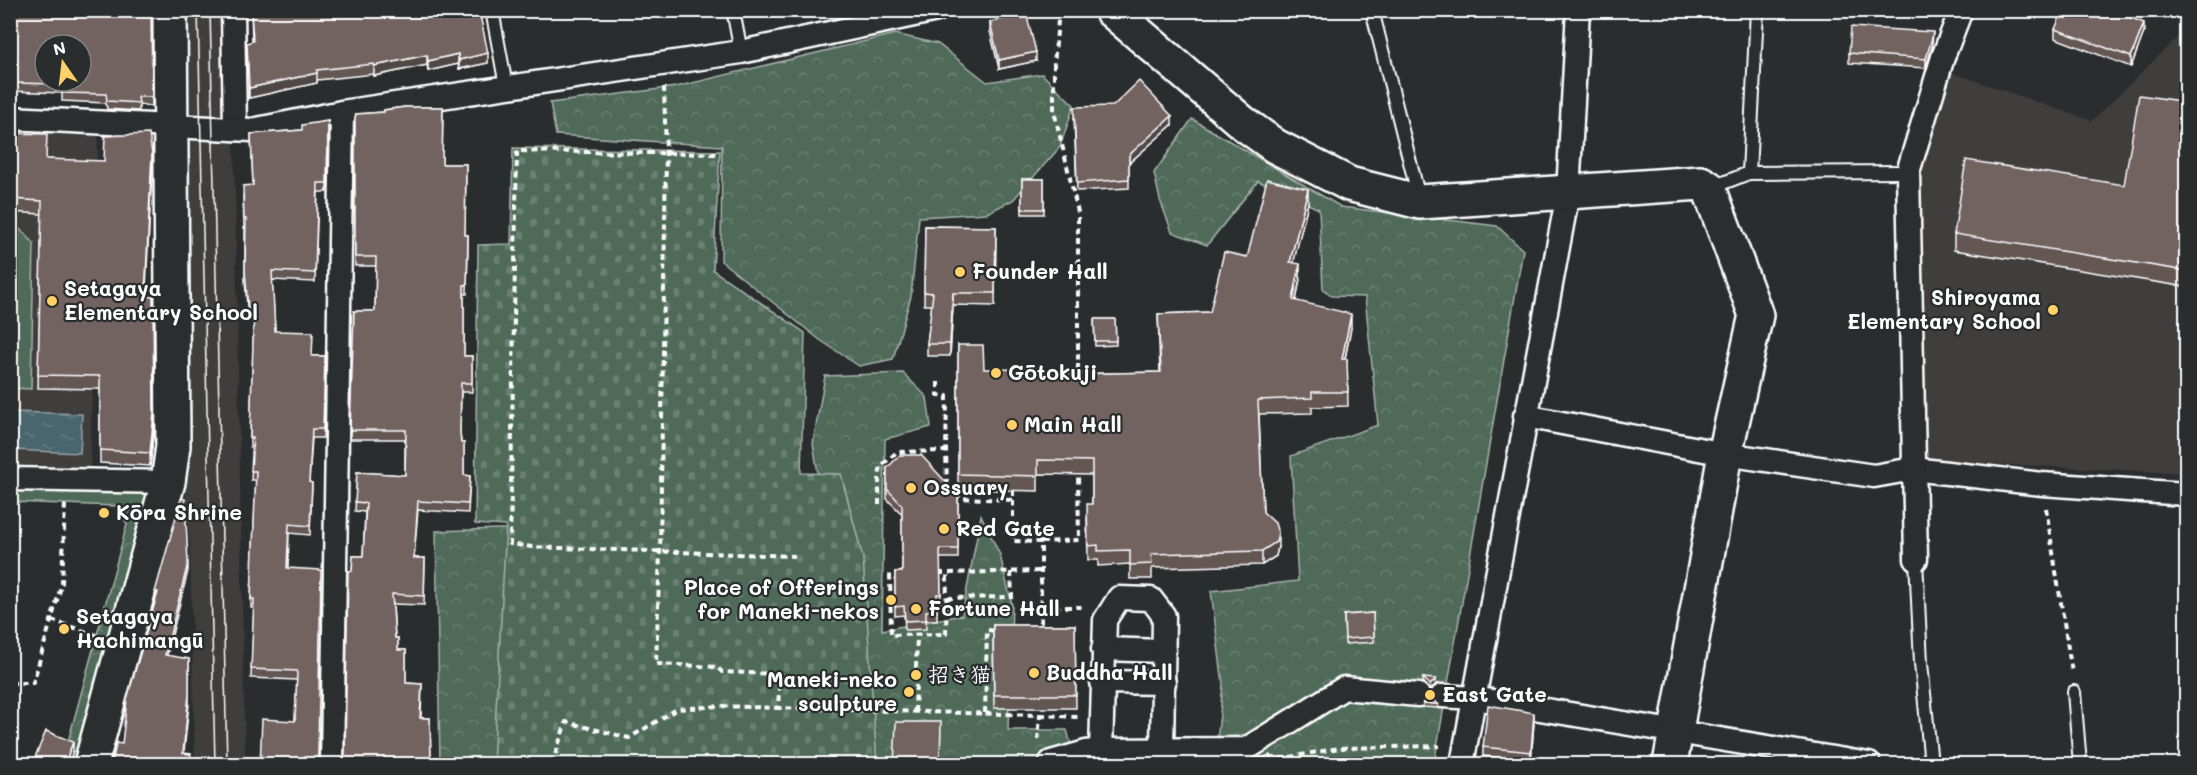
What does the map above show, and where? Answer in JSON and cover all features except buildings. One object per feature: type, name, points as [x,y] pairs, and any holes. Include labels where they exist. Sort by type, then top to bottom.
[{"type":"street","points":[[91,765],[168,482],[173,446],[170,10]]},
{"type":"street","points":[[233,10],[235,129]]},
{"type":"street","points":[[1111,10],[1243,123],[1275,146],[1349,184],[1420,202],[1701,183],[1709,188],[1756,315],[1725,454],[1670,765]]},
{"type":"street","points":[[1462,765],[1568,193],[1578,10]]},
{"type":"street","points":[[1916,559],[1908,172],[1943,57],[1961,10]]},
{"type":"street","points":[[10,118],[252,130],[342,112],[741,52],[935,11]]},
{"type":"street","points":[[332,765],[342,112]]},
{"type":"street","points":[[1525,416],[1725,454],[1874,476],[1913,469],[2042,484],[2187,494]]},
{"type":"street","points":[[10,479],[168,482]]},
{"type":"street","points":[[1091,756],[1102,682],[1105,620],[1119,598],[1151,598],[1164,616],[1162,750]]},
{"type":"street","points":[[1103,649],[1164,651]]},
{"type":"street","points":[[1102,682],[1164,683]]},
{"type":"street","points":[[1044,756],[1091,756],[1162,750],[1246,749],[1344,688],[1419,695]]},
{"type":"street","points":[[1442,696],[1474,698],[1676,731],[1826,761],[1869,765]]},
{"type":"lane","points":[[492,10],[506,86]]},
{"type":"lane","points":[[734,10],[741,52]]},
{"type":"lane","points":[[1372,10],[1420,202]]},
{"type":"lane","points":[[1749,172],[1757,10]]},
{"type":"lane","points":[[1709,188],[1749,172],[1908,172]]},
{"type":"lane","points":[[1916,559],[1921,663],[1931,765]]},
{"type":"lane","points":[[2074,692],[2080,765]]},
{"type":"path","points":[[1059,10],[1054,64],[1054,111],[1078,212],[1078,383]]},
{"type":"path","points":[[663,63],[666,154],[656,664],[717,667],[722,672],[780,674],[778,708]]},
{"type":"path","points":[[716,154],[517,152],[510,544],[532,547],[795,556]]},
{"type":"path","points":[[938,382],[938,395],[947,396],[946,451],[949,492],[957,494],[960,498],[1013,500]]},
{"type":"path","points":[[879,505],[879,476],[882,466],[897,452],[946,451]]},
{"type":"path","points":[[1013,490],[1013,541],[1079,540],[1078,461]]},
{"type":"path","points":[[10,683],[33,683],[62,583],[65,480]]},
{"type":"path","points":[[2042,484],[2074,692]]},
{"type":"path","points":[[10,628],[16,601],[12,530]]},
{"type":"path","points":[[1041,542],[1041,632]]},
{"type":"path","points":[[929,573],[1041,570]]},
{"type":"path","points":[[947,598],[1012,597],[1011,572]]},
{"type":"path","points":[[906,574],[890,574],[891,635],[946,634],[947,573]]},
{"type":"path","points":[[1041,607],[1082,607],[1083,619]]},
{"type":"path","points":[[51,620],[124,644]]},
{"type":"path","points":[[985,713],[987,630],[998,631]]},
{"type":"path","points":[[916,668],[917,634]]},
{"type":"path","points":[[915,712],[916,683]]},
{"type":"path","points":[[552,765],[566,722],[629,738],[677,709],[720,706],[1085,717],[1091,756]]},
{"type":"path","points":[[1040,715],[1044,756]]},
{"type":"path","points":[[1246,749],[1267,761],[1339,748],[1439,746]]},
{"type":"shaded area","points":[[180,11],[224,11],[225,118],[196,119],[181,112]]},
{"type":"shaded area","name":"Shiroyama Elementary School","points":[[2186,29],[2186,473],[1918,460],[1919,159],[1950,72],[2092,121]]},
{"type":"shaded area","name":"Setagaya Elementary School","points":[[11,131],[98,135],[90,470],[11,467]]},
{"type":"shaded area","points":[[198,136],[234,140],[245,764],[195,764],[190,545],[183,462],[183,143]]},
{"type":"green space","points":[[895,34],[938,44],[987,82],[1042,74],[1074,105],[1060,147],[1013,200],[987,213],[919,217],[911,296],[893,359],[859,366],[820,340],[721,261],[722,146],[556,135],[550,103],[676,87]]},
{"type":"green space","points":[[1192,119],[1341,207],[1497,226],[1523,250],[1434,764],[1115,764],[1215,762],[1223,684],[1211,591],[1298,581],[1291,456],[1378,425],[1365,297],[1332,296],[1323,289],[1319,209],[1258,181],[1207,245],[1172,232],[1160,200],[1154,173]]},
{"type":"green space","points":[[513,148],[720,151],[713,270],[805,333],[801,473],[841,474],[863,558],[877,764],[493,764],[506,526],[475,524],[478,245],[511,244]]},
{"type":"green space","points":[[10,220],[34,243],[31,389],[11,388]]},
{"type":"green space","points":[[903,373],[927,397],[931,427],[885,439],[882,630],[962,615],[981,515],[1000,555],[1012,605],[1008,730],[1067,730],[1076,764],[646,764],[824,510],[813,443],[825,376]]},
{"type":"green space","points":[[11,491],[150,493],[85,764],[62,764],[127,524],[117,506],[11,502]]},
{"type":"green space","points":[[569,527],[553,764],[440,764],[436,531]]},
{"type":"water","points":[[11,412],[82,414],[80,453],[11,450]]},
{"type":"tram line","points":[[198,10],[215,764]]},
{"type":"tram line","points":[[210,10],[227,764]]},
{"type":"place","name":"Founder Hall","points":[[960,272]]},
{"type":"place","name":"Setagaya Elementary School","points":[[52,301]]},
{"type":"place","name":"Shiroyama Elementary School","points":[[2053,310]]},
{"type":"place","name":"Gōtokuji","points":[[996,373]]},
{"type":"place","name":"Main Hall","points":[[1012,425]]},
{"type":"place","name":"Ossuary","points":[[911,488]]},
{"type":"place","name":"Kōra Shrine","points":[[104,513]]},
{"type":"place","name":"Red Gate","points":[[944,529]]},
{"type":"place","name":"Place of Offerings for Maneki-nekos","points":[[891,600]]},
{"type":"place","name":"Fortune Hall","points":[[916,609]]},
{"type":"place","name":"Setagaya Hachimangū","points":[[64,629]]},
{"type":"place","name":"Buddha Hall","points":[[1034,673]]},
{"type":"place","name":"招き猫","points":[[916,675]]},
{"type":"place","name":"Maneki-neko sculpture","points":[[909,692]]},
{"type":"place","name":"East Gate","points":[[1430,695]]}]
